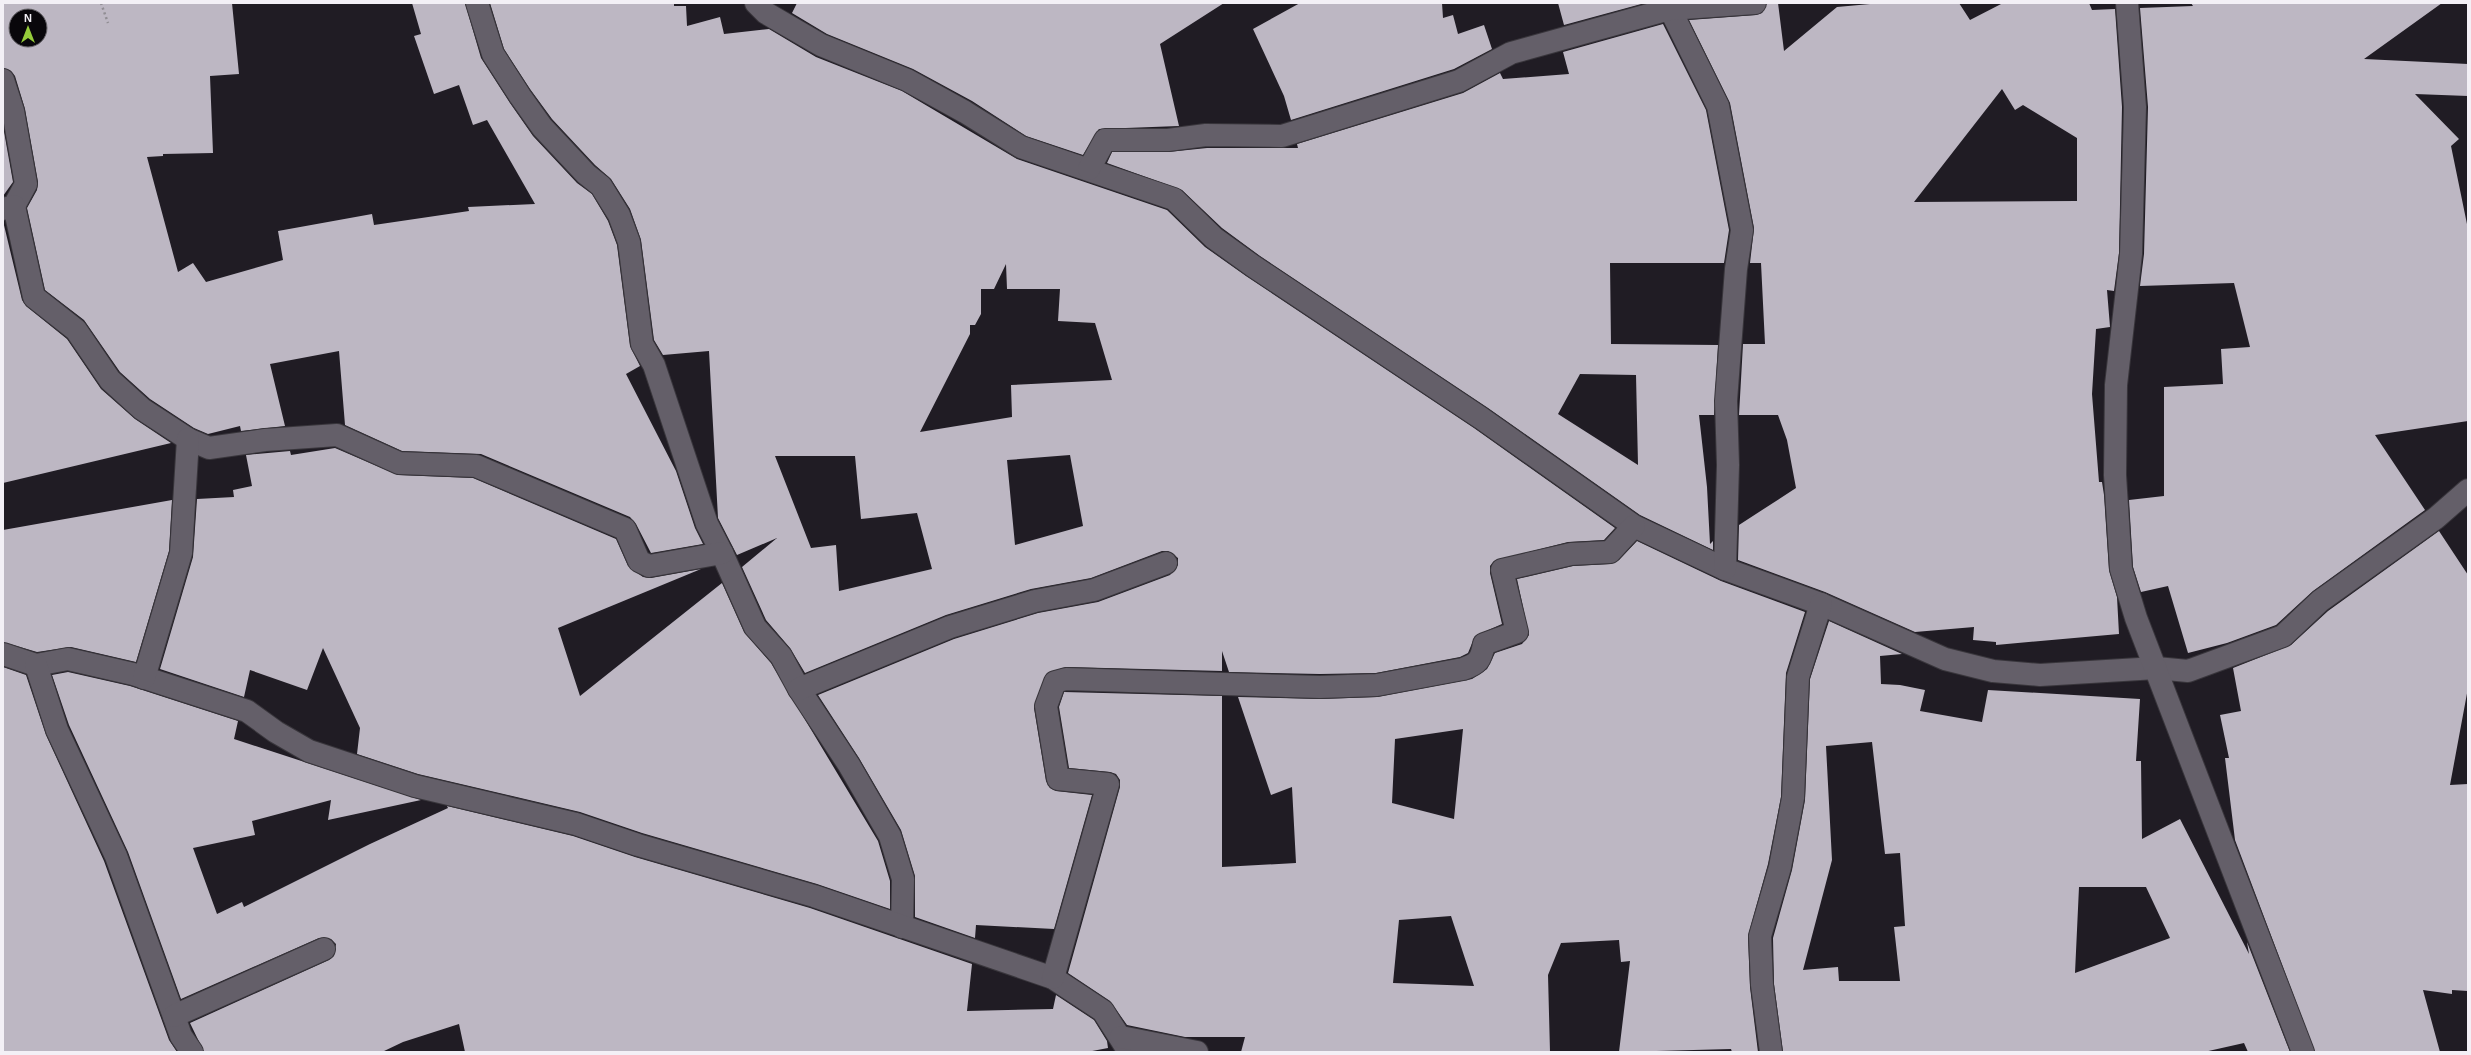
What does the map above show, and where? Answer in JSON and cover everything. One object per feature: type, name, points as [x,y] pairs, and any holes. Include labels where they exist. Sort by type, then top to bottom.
[{"type":"street","points":[[477,3],[493,54],[520,96],[542,127],[586,174],[601,186],[619,215],[629,242],[642,344],[654,365],[707,524],[722,553],[755,627],[781,656],[799,689],[849,765],[890,836],[903,879],[902,927]]},
{"type":"street","points":[[756,3],[766,14],[821,46],[907,80],[965,112],[1021,147],[1174,199],[1214,238],[1481,418],[1634,526],[1725,569],[1821,604],[1945,658],[1993,671],[2040,675],[2156,668],[2188,671],[2283,636],[2320,601],[2436,518],[2468,490]]},
{"type":"street","points":[[1088,169],[1105,140],[1168,140],[1206,135],[1282,136],[1459,81],[1511,53],[1670,9],[1755,3]]},
{"type":"street","points":[[2127,3],[2135,107],[2131,254],[2116,385],[2115,475],[2120,569],[2156,668],[2303,1052]]},
{"type":"street","points":[[1670,9],[1718,106],[1742,230],[1736,269],[1726,401],[1728,465],[1725,569]]},
{"type":"street","points":[[3,80],[13,111],[26,184],[8,208],[34,297],[76,330],[110,380],[142,409],[188,439],[209,448],[265,440],[337,436],[399,463],[476,466],[528,486],[625,529],[639,561],[649,566],[722,553]]},
{"type":"street","points":[[144,678],[181,553],[188,439]]},
{"type":"street","points":[[1053,978],[1108,784],[1058,779],[1046,706],[1055,682],[1066,679],[1320,687],[1377,685],[1463,669],[1475,665],[1482,658],[1484,644],[1517,632],[1502,570],[1571,554],[1610,552],[1634,526]]},
{"type":"street","points":[[799,689],[950,627],[1036,601],[1094,590],[1166,563]]},
{"type":"street","points":[[1771,1052],[1762,985],[1760,936],[1780,867],[1793,798],[1798,677],[1821,604]]},
{"type":"street","points":[[3,654],[36,665],[68,658],[144,678],[247,711],[276,732],[309,751],[415,786],[576,824],[638,845],[814,896],[1053,978],[1103,1011],[1125,1045],[1197,1052]]},
{"type":"street","points":[[36,665],[57,730],[116,856],[181,1036],[192,1052]]},
{"type":"street","points":[[174,1016],[324,949]]},
{"type":"path","points":[[102,3],[108,23]]},
{"type":"building","points":[[3,3],[232,3],[239,74],[210,76],[213,153],[163,154],[163,156],[147,157],[178,272],[193,263],[206,282],[283,260],[278,231],[372,214],[374,225],[469,211],[468,207],[535,204],[487,120],[473,125],[459,85],[434,94],[414,36],[421,34],[412,3],[465,3],[481,58],[510,103],[533,136],[577,183],[592,194],[608,221],[617,245],[630,346],[640,366],[626,374],[676,471],[695,528],[703,544],[651,553],[636,524],[630,517],[481,454],[402,451],[345,425],[339,351],[270,364],[285,426],[241,431],[240,426],[208,434],[194,428],[150,399],[120,372],[84,320],[45,290],[27,208],[37,190],[38,182],[25,109],[15,76],[11,71],[3,68]]},
{"type":"building","points":[[490,3],[674,3],[674,6],[686,6],[687,26],[720,17],[724,34],[769,29],[816,57],[902,91],[1017,159],[1167,210],[1205,247],[1474,428],[1615,528],[1604,540],[1568,542],[1494,561],[1490,566],[1490,573],[1502,624],[1475,636],[1468,653],[1460,657],[1376,673],[1320,674],[1229,672],[1222,651],[1222,671],[1066,667],[1047,673],[1034,708],[1046,781],[1050,788],[1056,791],[1092,795],[1054,929],[976,925],[975,938],[915,917],[915,876],[901,830],[859,758],[818,695],[954,639],[1038,613],[1098,602],[1170,575],[1178,565],[1178,558],[1168,551],[1162,551],[1091,578],[1031,589],[946,615],[805,673],[790,648],[766,620],[742,567],[777,538],[737,555],[718,518],[709,351],[663,355],[654,340],[641,240],[630,209],[611,179],[595,165],[552,119],[504,49]],"holes":[[[1006,264],[1007,289],[1060,289],[1058,321],[1095,323],[1112,380],[1011,385],[1012,417],[920,432],[970,334],[970,325],[975,325],[981,314],[981,289],[994,289]],[[1070,455],[1083,526],[1015,545],[1007,460]],[[775,456],[855,456],[861,519],[917,513],[932,569],[839,591],[836,545],[811,548]]]},
{"type":"building","points":[[797,3],[1224,3],[1160,44],[1179,126],[1099,129],[1083,155],[1026,136],[972,101],[913,69],[827,34],[792,13]]},
{"type":"building","points":[[1300,3],[1442,3],[1443,18],[1453,15],[1458,34],[1484,25],[1492,49],[1454,69],[1291,120],[1284,96],[1253,29]]},
{"type":"building","points":[[1558,3],[1645,3],[1564,25]]},
{"type":"building","points":[[1767,3],[1778,3],[1784,51],[1837,7],[1881,3],[1959,3],[1970,20],[2003,3],[2089,3],[2092,10],[2115,9],[2122,107],[2119,253],[2114,291],[2107,290],[2110,327],[2096,329],[2092,394],[2099,482],[2102,482],[2104,495],[2109,570],[2117,597],[2119,634],[1996,645],[1996,642],[1973,640],[1974,627],[1915,632],[1825,592],[1738,560],[1739,525],[1796,488],[1787,440],[1778,415],[1739,415],[1743,344],[1765,344],[1761,263],[1750,263],[1754,228],[1730,103],[1689,20],[1756,15],[1762,13]],"holes":[[[2002,89],[2015,110],[2023,105],[2077,138],[2077,201],[1914,202]]]},
{"type":"building","points":[[2191,3],[2442,3],[2364,59],[2468,64],[2468,96],[2415,94],[2459,139],[2451,146],[2468,229],[2468,421],[2375,435],[2425,510],[2313,591],[2276,625],[2227,643],[2188,653],[2168,586],[2141,592],[2133,567],[2129,500],[2164,496],[2164,387],[2223,384],[2221,349],[2250,347],[2234,283],[2140,286],[2144,254],[2148,107],[2140,8],[2193,6]]},
{"type":"building","points":[[1663,24],[1706,110],[1729,230],[1724,263],[1610,263],[1611,344],[1718,345],[1714,415],[1699,415],[1707,487],[1710,544],[1713,541],[1713,550],[1640,515],[1488,408],[1260,256],[1222,228],[1182,190],[1107,163],[1112,152],[1168,152],[1207,148],[1298,148],[1297,144],[1463,93],[1500,73],[1503,79],[1569,74],[1563,52]],"holes":[[[1580,374],[1636,375],[1638,465],[1558,414]]]},
{"type":"building","points":[[3,126],[13,182],[3,196]]},
{"type":"building","points":[[3,221],[22,300],[26,306],[67,339],[101,389],[135,419],[171,443],[3,483]]},
{"type":"building","points":[[335,448],[398,475],[473,478],[616,539],[628,566],[643,577],[651,578],[701,569],[558,628],[580,696],[722,583],[744,632],[771,663],[878,841],[890,881],[890,909],[817,884],[642,833],[580,812],[418,774],[357,754],[360,728],[323,648],[307,690],[250,670],[244,697],[160,669],[193,557],[197,499],[234,497],[233,490],[252,486],[246,455],[290,451],[291,455]]},
{"type":"building","points":[[172,500],[169,551],[136,662],[71,647],[37,652],[3,642],[3,530]]},
{"type":"building","points":[[2439,531],[2468,575],[2468,688],[2450,785],[2468,784],[2468,991],[2452,990],[2452,994],[2423,990],[2440,1052],[2315,1052],[2235,840],[2225,758],[2229,758],[2220,715],[2241,711],[2233,668],[2291,645],[2328,611]]},
{"type":"building","points":[[1637,541],[1721,581],[1805,612],[1786,673],[1781,797],[1768,864],[1748,936],[1750,987],[1758,1052],[1732,1052],[1731,1049],[1619,1052],[1630,961],[1621,962],[1619,940],[1561,943],[1548,975],[1550,1052],[1241,1052],[1245,1037],[1185,1037],[1127,1025],[1110,1001],[1068,973],[1120,787],[1120,780],[1116,774],[1110,772],[1069,768],[1059,707],[1064,692],[1222,696],[1222,867],[1296,863],[1292,787],[1271,795],[1238,697],[1320,699],[1377,697],[1472,679],[1487,669],[1495,653],[1522,644],[1529,635],[1517,579],[1573,566],[1611,564],[1619,560]],"holes":[[[1463,729],[1454,819],[1392,803],[1395,739]],[[1451,916],[1474,986],[1393,983],[1399,920]]]},
{"type":"building","points":[[1829,621],[1902,654],[1880,656],[1881,684],[1900,685],[1925,690],[1920,711],[1982,722],[1988,690],[2140,699],[2136,761],[2141,761],[2142,839],[2180,819],[2249,954],[2247,942],[2290,1052],[2248,1052],[2244,1043],[2204,1052],[1783,1052],[1774,984],[1773,938],[1792,870],[1805,800],[1810,679]],"holes":[[[1872,742],[1885,854],[1900,853],[1905,926],[1894,927],[1900,981],[1839,981],[1838,967],[1803,970],[1832,860],[1826,746]],[[2079,887],[2146,887],[2170,938],[2075,973]]]},
{"type":"building","points":[[3,667],[26,675],[46,735],[104,861],[169,1040],[177,1052],[3,1052]]},
{"type":"building","points":[[68,672],[130,686],[238,721],[234,739],[421,800],[328,820],[331,800],[252,821],[255,835],[193,848],[217,914],[242,902],[244,907],[370,844],[448,808],[447,806],[573,836],[635,857],[810,908],[972,964],[967,1011],[1053,1009],[1056,995],[1094,1020],[1107,1041],[1108,1048],[1087,1052],[465,1052],[459,1024],[403,1042],[382,1052],[204,1052],[190,1023],[329,960],[334,956],[336,944],[331,939],[319,938],[181,999],[128,852],[69,725],[52,675]]}]
